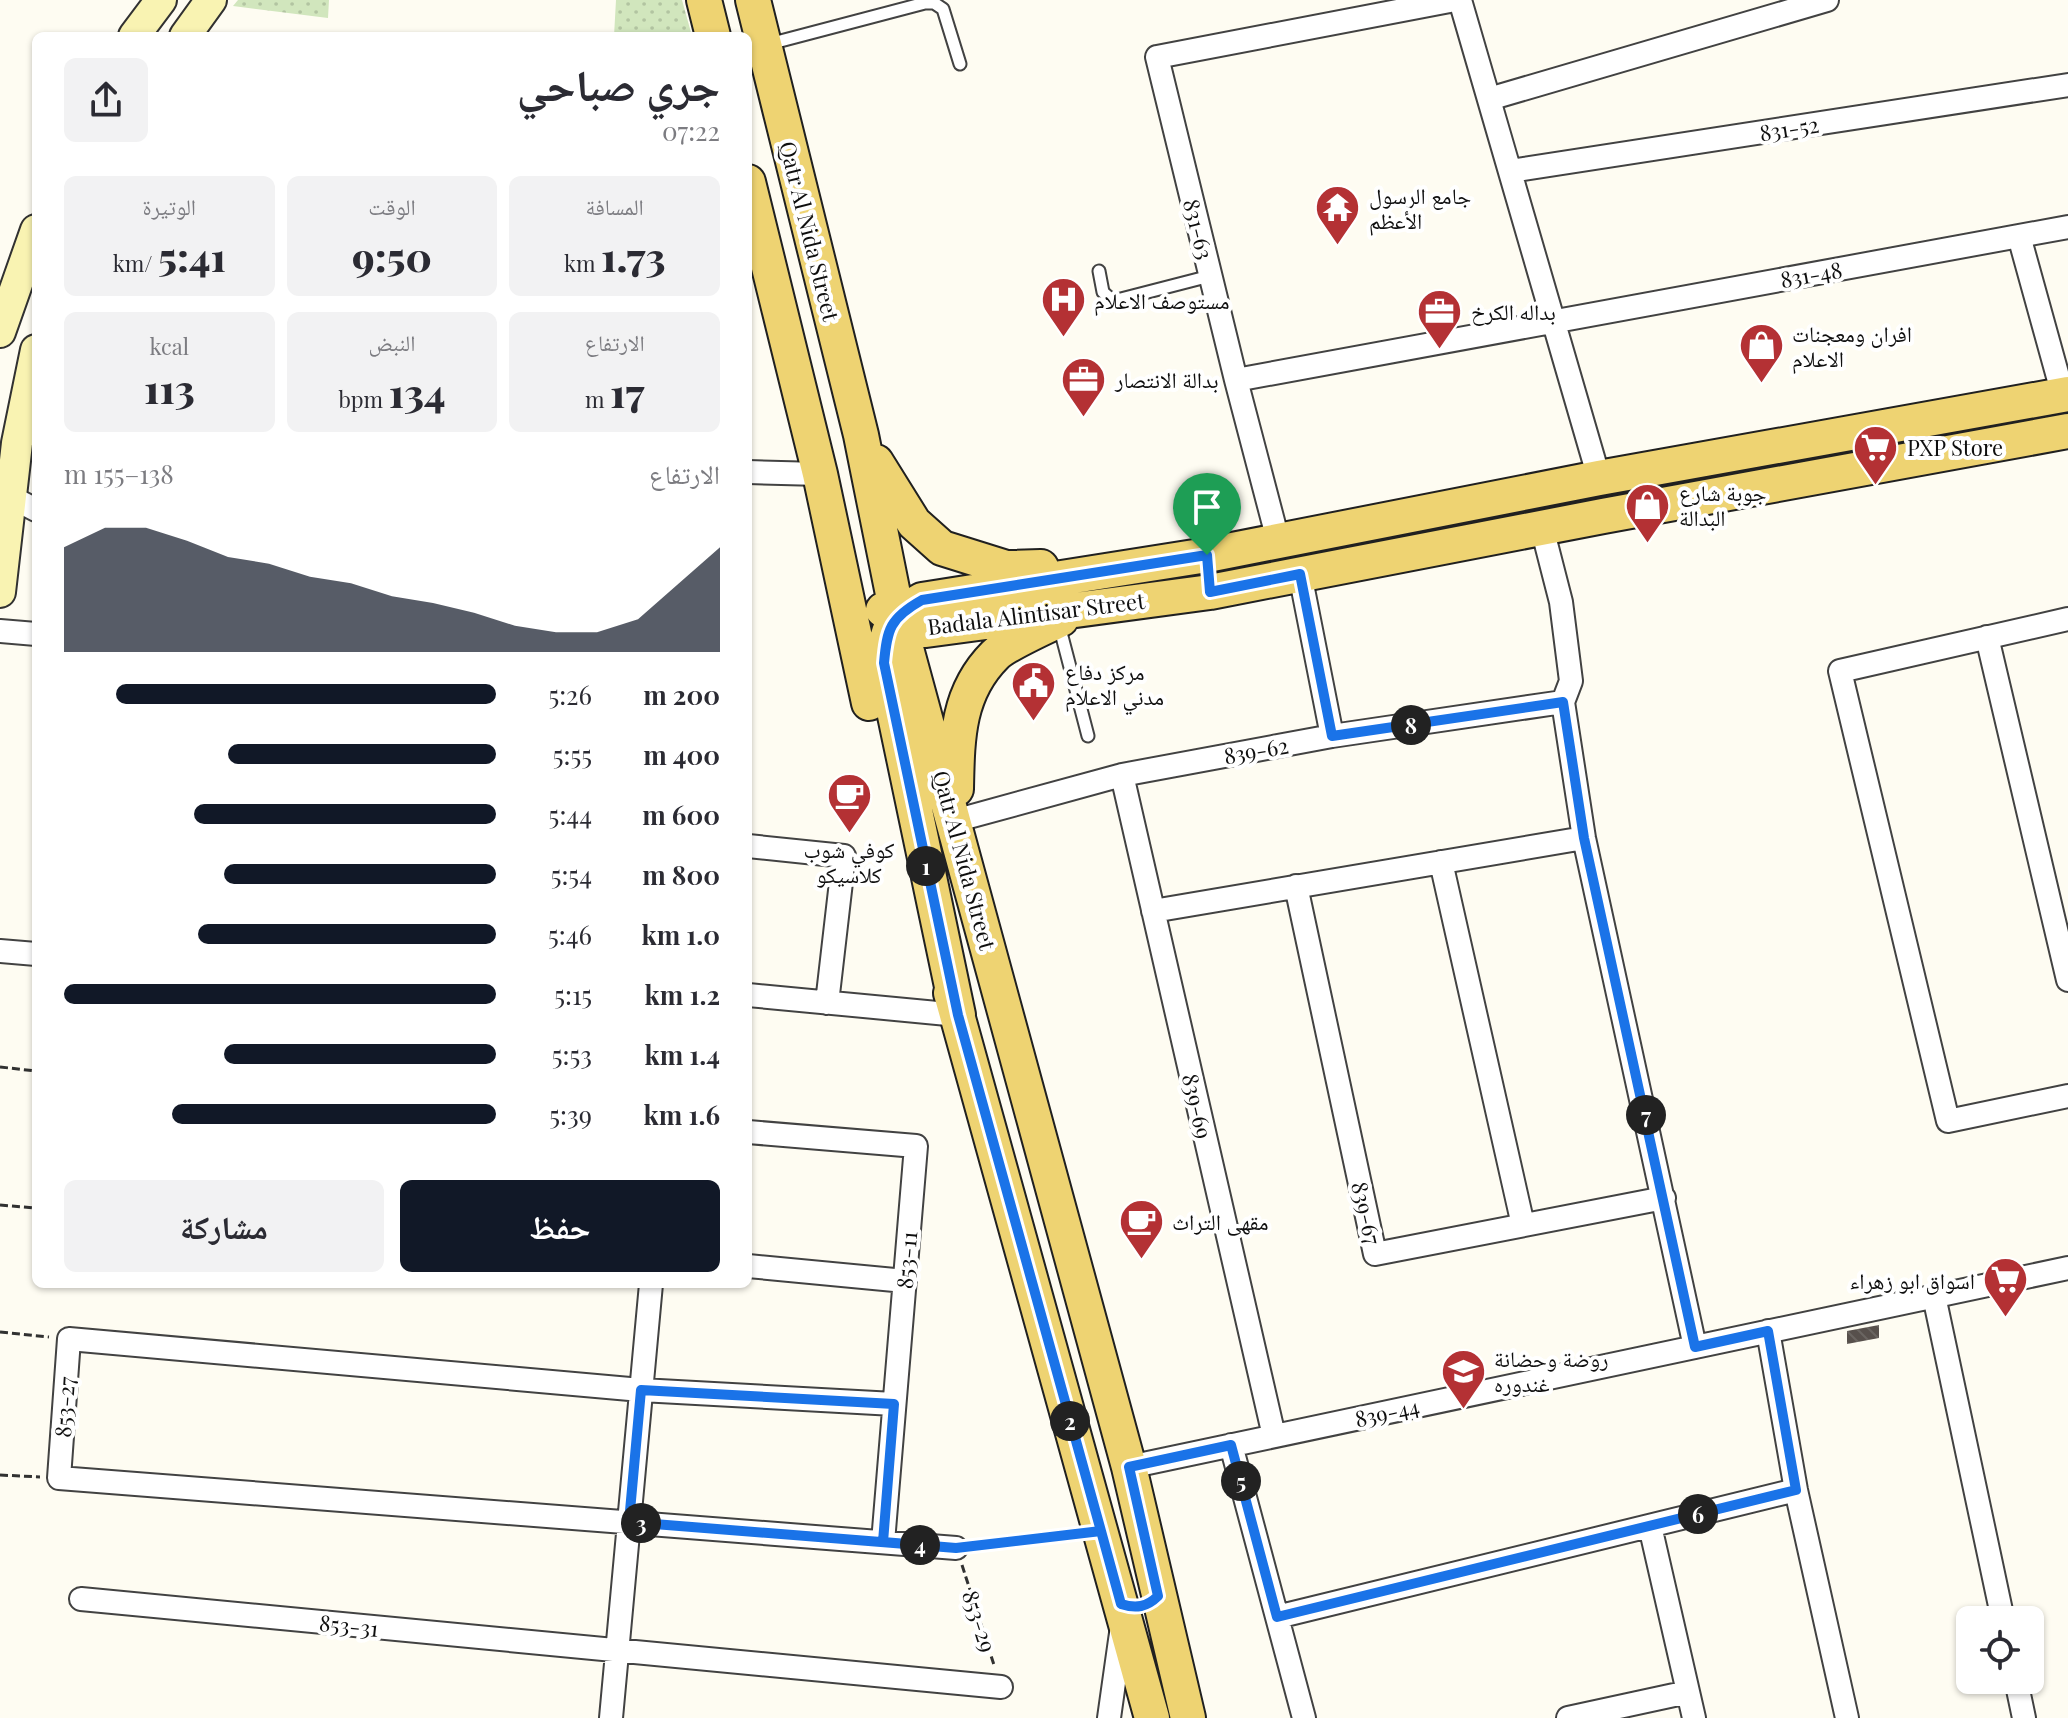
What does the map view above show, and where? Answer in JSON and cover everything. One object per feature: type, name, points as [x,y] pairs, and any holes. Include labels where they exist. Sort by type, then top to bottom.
[{"type":"main road","points":[[137,32],[161,0]]},
{"type":"main road","points":[[188,32],[211,0]]},
{"type":"main road","points":[[704,0],[712,32]]},
{"type":"main road","name":"Qatr Al Nida Street","points":[[753,0],[861,435],[898,619],[1129,1467],[1188,1718]]},
{"type":"main road","points":[[752,202],[820,474],[883,768],[958,1015],[1152,1718]]},
{"type":"main road","points":[[0,332],[32,241]]},
{"type":"main road","points":[[0,592],[24,503],[12,406],[32,359]]},
{"type":"main road","name":"Badala Alintisar Street","points":[[2066,395],[1599,478],[1207,555],[922,600],[898,619],[911,627],[926,630],[1210,592],[2068,431]]},
{"type":"main road","points":[[861,435],[914,523],[942,548],[1006,568],[1149,564]]},
{"type":"main road","points":[[820,474],[867,593],[881,609],[898,619],[887,632],[884,663],[958,1015]]},
{"type":"main road","points":[[1207,555],[1210,592]]},
{"type":"main road","points":[[954,821],[958,728],[967,693],[996,654],[1058,620],[1095,605]]},
{"type":"main road","points":[[1125,1620],[1140,1606],[1149,1604],[1158,1596]]},
{"type":"main road","points":[[1125,1620],[1134,1635],[1151,1628],[1167,1633]]},
{"type":"street","name":"831-63","points":[[1278,540],[1157,57],[1457,0]]},
{"type":"street","points":[[1457,0],[1489,99],[1599,478]]},
{"type":"street","points":[[1489,99],[1780,7],[1827,0]]},
{"type":"street","name":"831-52","points":[[1510,171],[2068,85]]},
{"type":"street","name":"831-48","points":[[1236,380],[2068,227]]},
{"type":"street","points":[[2019,236],[2066,395]]},
{"type":"street","points":[[752,472],[820,474]]},
{"type":"street","points":[[1542,528],[1561,602],[1571,681],[1563,702],[1584,838],[1695,1347]]},
{"type":"street","points":[[1300,574],[1332,736]]},
{"type":"street","points":[[2068,619],[1840,671],[1948,1121],[2068,1096]]},
{"type":"street","points":[[0,631],[32,634]]},
{"type":"street","points":[[1987,637],[2068,980]]},
{"type":"street","name":"839-62","points":[[954,821],[1122,775],[1332,736],[1563,702]]},
{"type":"street","name":"839-69","points":[[1122,775],[1274,1436]]},
{"type":"street","points":[[1153,911],[1584,838]]},
{"type":"street","points":[[752,846],[844,856],[827,1003]]},
{"type":"street","points":[[1441,862],[1523,1225]]},
{"type":"street","name":"839-67","points":[[1296,886],[1375,1254],[1664,1198]]},
{"type":"street","points":[[0,951],[32,954]]},
{"type":"street","points":[[752,995],[958,1015]]},
{"type":"street","name":"853-11","points":[[752,1132],[916,1146],[883,1542]]},
{"type":"street","points":[[752,1266],[905,1281]]},
{"type":"street","name":"839-44","points":[[1129,1467],[1934,1296],[2067,1271]]},
{"type":"street","points":[[611,1718],[651,1288]]},
{"type":"street","points":[[1934,1296],[2000,1606]]},
{"type":"street","points":[[1768,1331],[1796,1490],[1847,1718]]},
{"type":"street","points":[[69,1339],[641,1390],[894,1404]]},
{"type":"street","name":"853-27","points":[[59,1478],[69,1339]]},
{"type":"street","points":[[1231,1445],[1304,1718]]},
{"type":"street","points":[[59,1478],[956,1548]]},
{"type":"street","points":[[1277,1617],[1796,1490]]},
{"type":"street","points":[[1650,1526],[1694,1718]]},
{"type":"street","name":"853-31","points":[[81,1599],[1001,1687]]},
{"type":"street","points":[[1109,1718],[1117,1649],[1125,1620]]},
{"type":"street","points":[[1568,1718],[1688,1692]]},
{"type":"street","points":[[2019,1694],[2024,1718]]},
{"type":"lane","points":[[764,45],[934,3],[943,9],[960,64]]},
{"type":"lane","points":[[1099,271],[1103,292],[1113,301],[1210,276]]},
{"type":"lane","points":[[1058,620],[1088,736]]},
{"type":"path","points":[[0,1067],[32,1071]]},
{"type":"path","points":[[0,1205],[32,1208]]},
{"type":"path","points":[[0,1332],[69,1339]]},
{"type":"path","points":[[0,1475],[59,1478]]},
{"type":"path","points":[[956,1548],[1101,1531]]},
{"type":"path","name":"853-29","points":[[956,1548],[1001,1687]]},
{"type":"green space","points":[[238,0],[329,0],[328,18],[233,6]]},
{"type":"green space","points":[[616,0],[682,0],[691,32],[614,32]]},
{"type":"building","points":[[1879,1325],[1879,1338],[1847,1344],[1847,1331]]},
{"type":"place","name":"جامع الرسول الأعظم","points":[[1338,247]]},
{"type":"place","name":"مستوصف الاعلام","points":[[1063,339]]},
{"type":"place","name":"بداله الكرخ","points":[[1440,350]]},
{"type":"place","name":"افران ومعجنات الاعلام","points":[[1761,385]]},
{"type":"place","name":"بدالة الانتصار","points":[[1084,418]]},
{"type":"place","name":"PXP Store","points":[[1876,486]]},
{"type":"place","name":"جوبة شارع البدالة","points":[[1648,544]]},
{"type":"place","name":"مركز دفاع مدني الاعلام","points":[[1034,723]]},
{"type":"place","name":"كوفي شوب كلاسيكو","points":[[849,835]]},
{"type":"place","name":"مقهى التراث","points":[[1141,1260]]},
{"type":"place","name":"اسواق ابو زهراء","points":[[2006,1319]]},
{"type":"place","name":"روضة وحضانة غندوره","points":[[1463,1410]]},
{"type":"route","points":[[1207,555],[922,600],[909,608],[887,632],[884,663],[958,1015],[1101,1531],[956,1548],[629,1522],[641,1390],[894,1404],[883,1542],[956,1548],[1028,1539],[1101,1531],[1121,1604],[1132,1607],[1149,1604],[1158,1596],[1129,1467],[1231,1445],[1277,1617],[1796,1490],[1768,1331],[1695,1347],[1584,838],[1563,702],[1332,736],[1300,574],[1210,592],[1207,555]]}]
